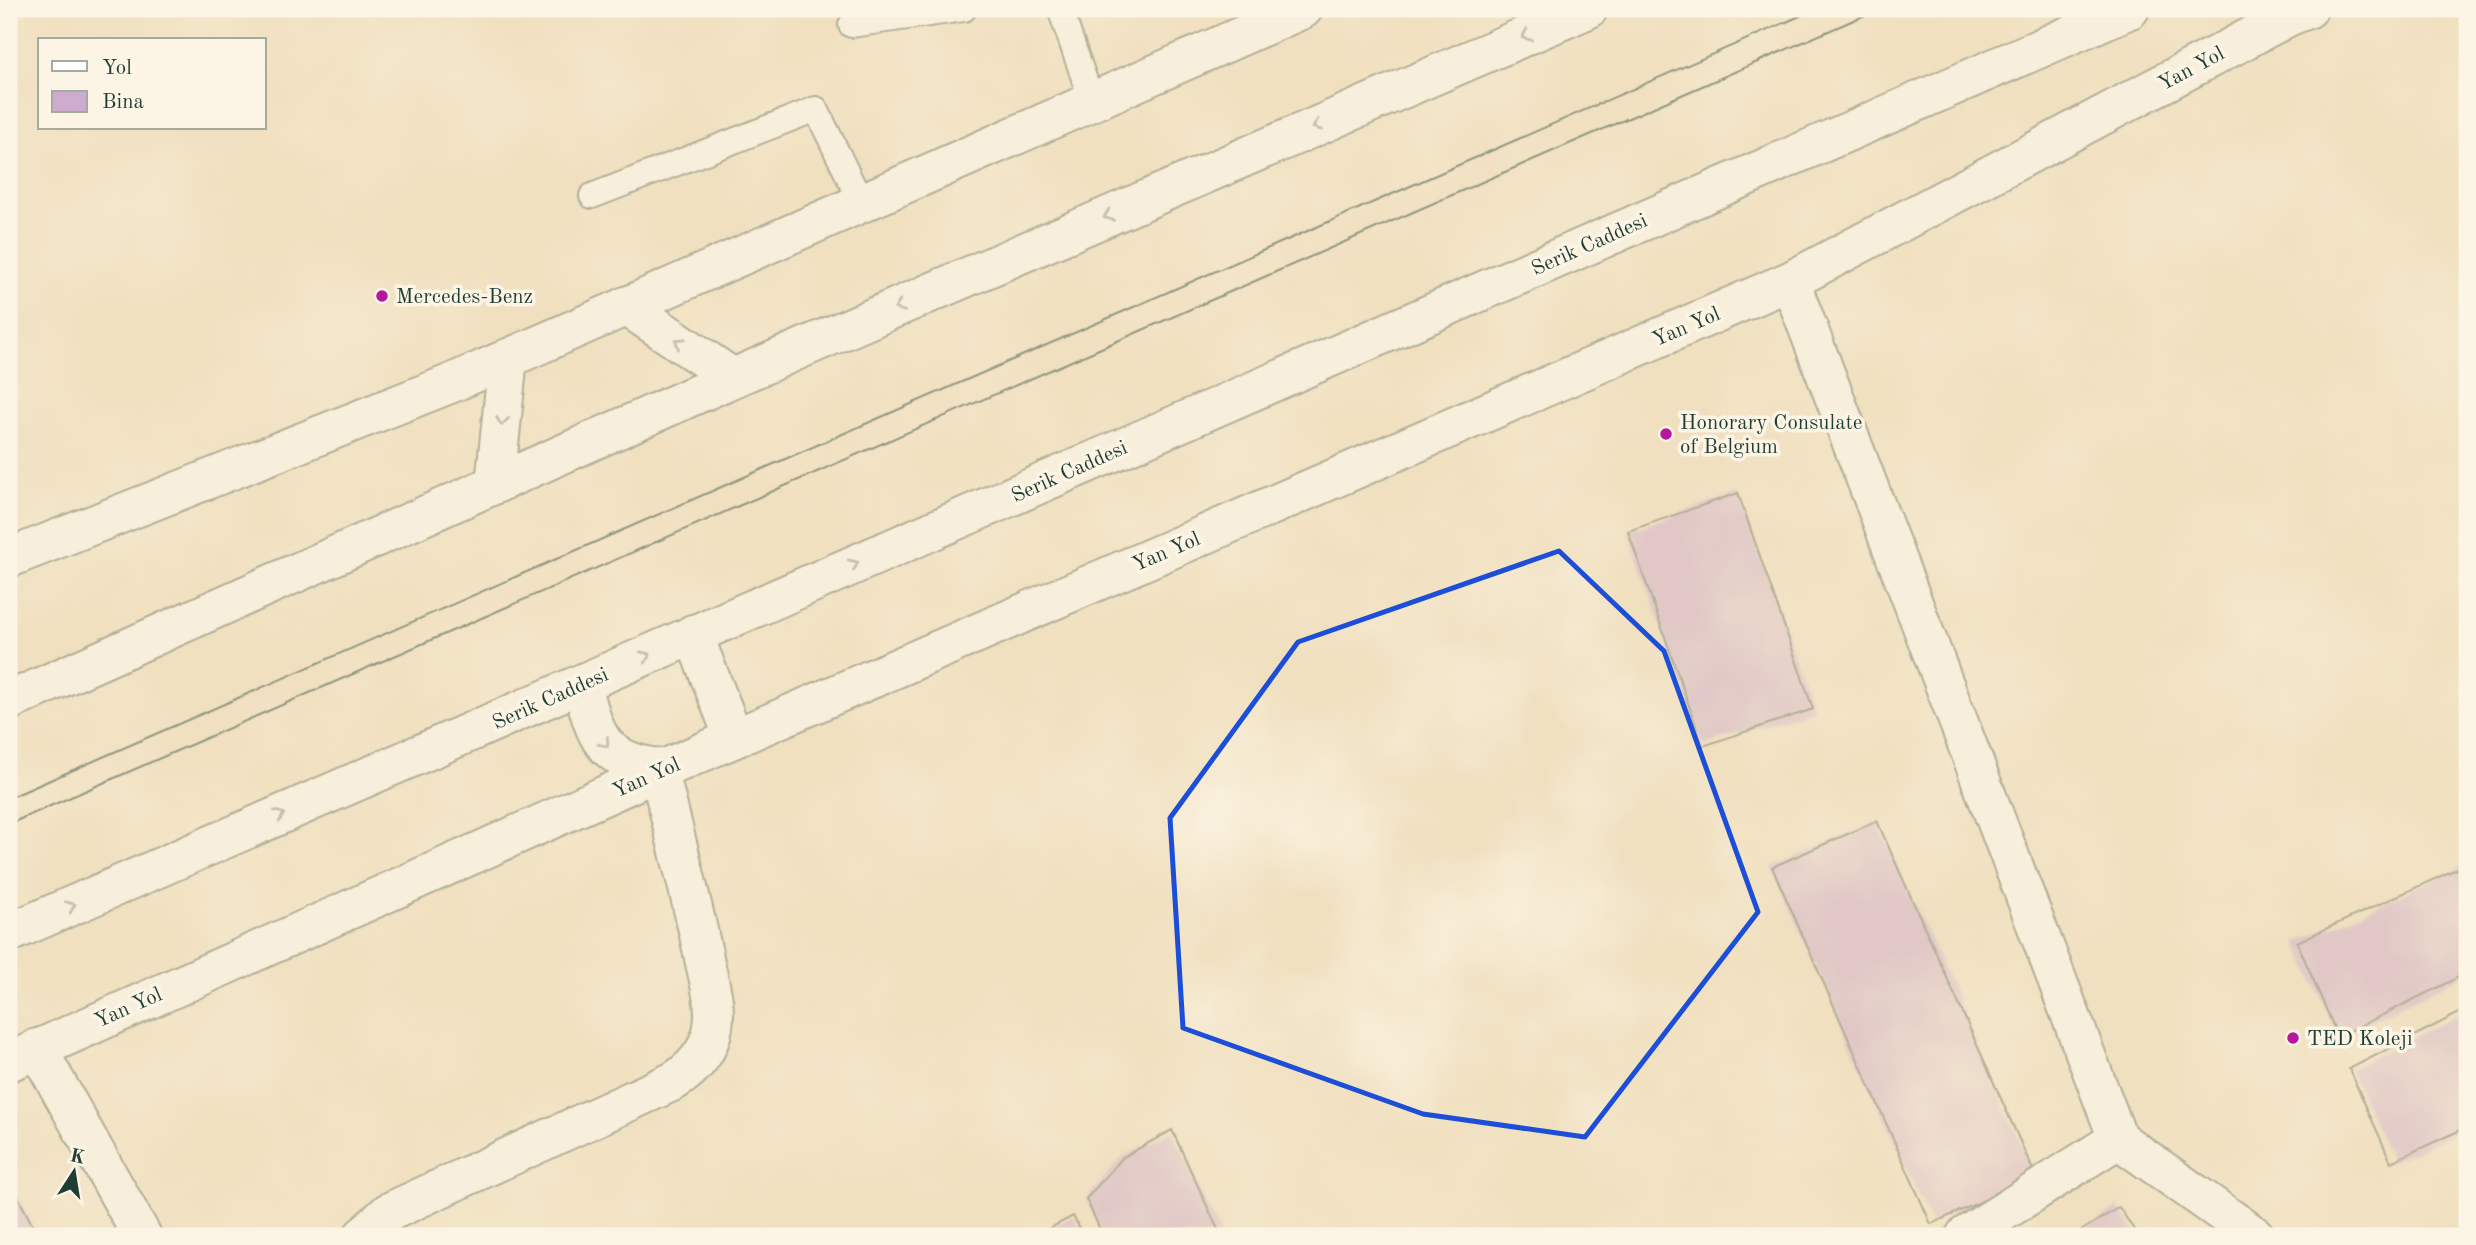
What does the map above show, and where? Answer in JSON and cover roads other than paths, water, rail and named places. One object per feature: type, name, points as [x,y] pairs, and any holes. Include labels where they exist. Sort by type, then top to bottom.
[{"type":"main road","points":[[9,701],[733,379],[1588,9]]},
{"type":"main road","name":"Serik Caddesi","points":[[9,933],[2130,9]]},
{"type":"main road","name":"Yan Yol","points":[[23,1055],[734,738],[1790,281],[2290,16],[2308,9]]},
{"type":"main road","points":[[9,558],[452,383],[1092,101],[1281,13]]},
{"type":"main road","points":[[1790,281],[2118,1139],[2255,1236]]},
{"type":"main road","points":[[626,306],[733,379]]},
{"type":"main road","points":[[495,484],[508,358]]},
{"type":"main road","points":[[693,634],[734,738]]},
{"type":"main road","points":[[363,1236],[388,1212],[674,1081],[688,1072],[699,1060],[712,1030],[713,1006],[700,940],[658,768],[621,759],[605,746],[593,727],[582,684]]},
{"type":"main road","points":[[23,1055],[142,1236]]},
{"type":"main road","points":[[1965,1236],[2118,1139]]},
{"type":"lane","points":[[851,25],[964,9]]},
{"type":"lane","points":[[1060,9],[1092,101]]},
{"type":"lane","points":[[592,196],[816,109],[861,202]]},
{"type":"tram line","points":[[9,798],[1816,9]]},
{"type":"tram line","points":[[9,824],[1879,9]]},
{"type":"place","name":"Mercedes-Benz","points":[[382,296]]},
{"type":"place","name":"Honorary Consulate of Belgium","points":[[1666,434]]},
{"type":"place","name":"TED Koleji","points":[[2293,1038]]}]
